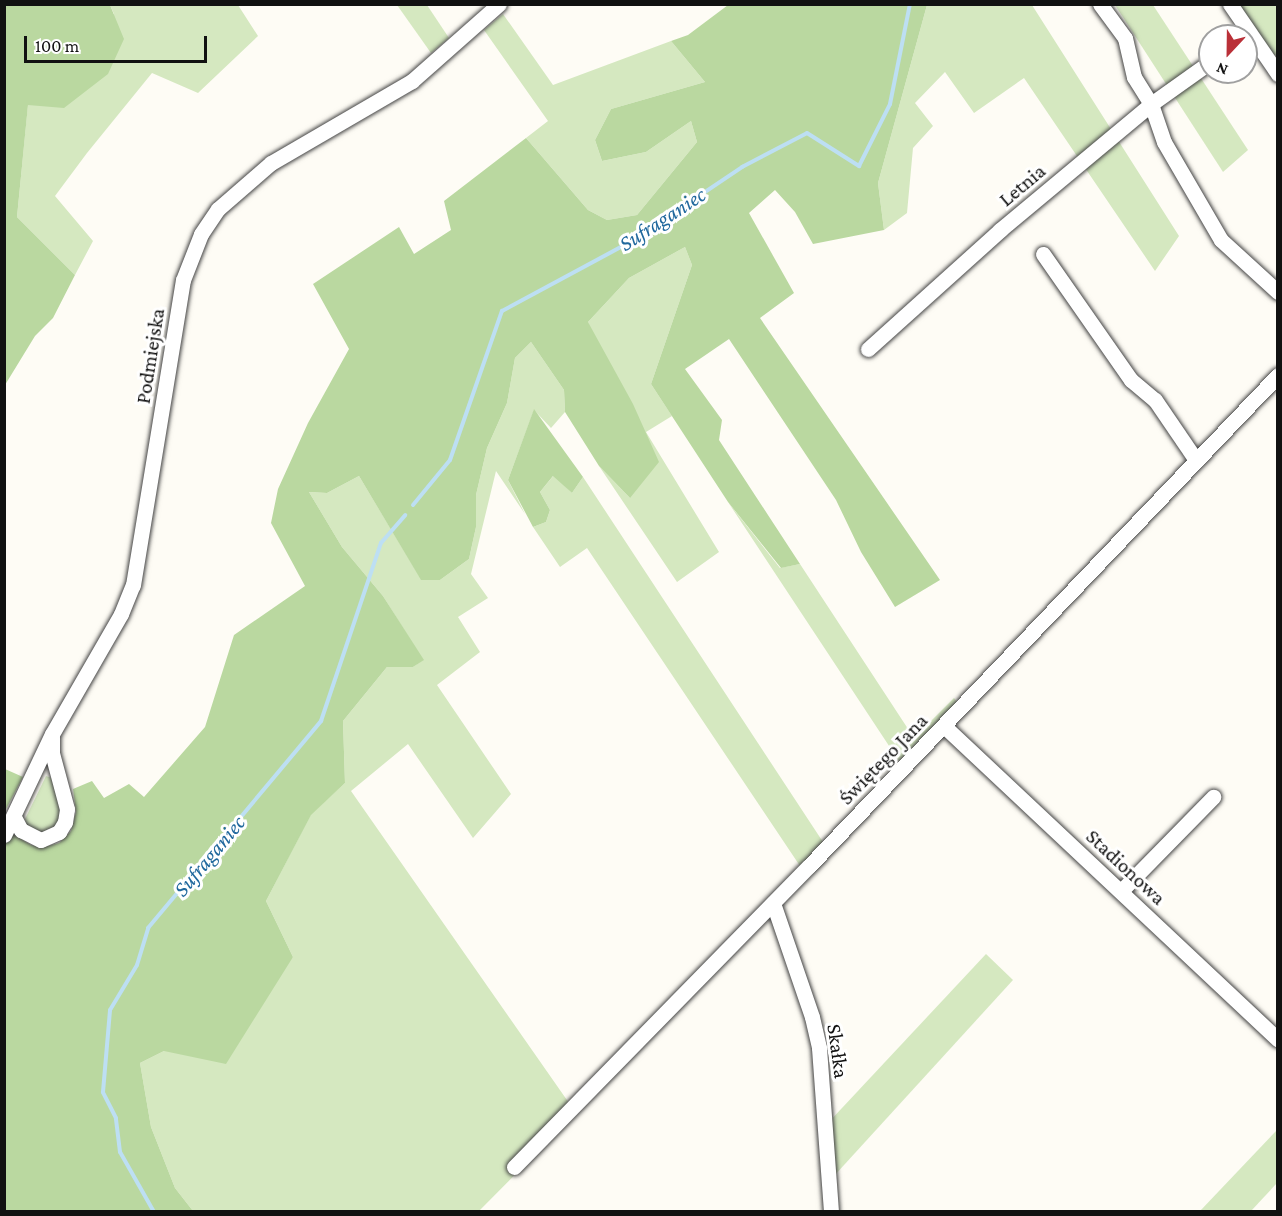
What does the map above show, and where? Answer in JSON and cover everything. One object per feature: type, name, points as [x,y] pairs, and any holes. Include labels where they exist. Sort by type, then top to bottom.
[{"type":"street","name":"Podmiejska","points":[[4,835],[52,734],[121,614],[133,585],[183,280],[201,234],[218,209],[270,163],[412,81],[499,4]]},
{"type":"street","points":[[1100,4],[1125,38],[1134,77],[1151,104],[1164,142],[1221,240],[1278,292]]},
{"type":"street","points":[[1230,4],[1241,24]]},
{"type":"street","points":[[1258,49],[1278,74]]},
{"type":"street","name":"Letnia","points":[[868,349],[1000,230],[1151,104],[1198,71]]},
{"type":"street","points":[[1043,254],[1131,380],[1155,400],[1196,460]]},
{"type":"street","name":"Świętego Jana","points":[[514,1167],[944,726],[1278,375]]},
{"type":"street","name":"Stadionowa","points":[[944,726],[1278,1040]]},
{"type":"street","points":[[14,817],[21,830],[41,840],[59,832],[65,822],[67,809],[52,753],[52,734]]},
{"type":"street","points":[[1120,891],[1213,797]]},
{"type":"street","name":"Skałka","points":[[773,903],[812,1017],[819,1048],[831,1212]]},
{"type":"green space","points":[[5,4],[110,5],[124,39],[108,74],[64,108],[28,105],[17,217],[75,275],[53,318],[35,336],[5,385]]},
{"type":"green space","points":[[110,5],[238,5],[258,36],[198,93],[152,73],[87,153],[55,196],[93,241],[75,275],[17,217],[28,104],[114,14]]},
{"type":"green space","points":[[397,5],[427,5],[449,38],[431,53]]},
{"type":"green space","points":[[728,5],[927,5],[878,183],[884,230],[813,244],[795,212],[775,190],[749,213],[794,293],[760,318],[940,580],[895,607],[861,552],[836,500],[729,339],[685,369],[722,420],[719,440],[800,564],[781,568],[728,502],[651,384],[692,265],[685,247],[629,278],[588,322],[633,404],[659,462],[630,498],[599,466],[565,412],[564,390],[531,342],[515,358],[507,403],[487,448],[476,495],[476,527],[469,559],[440,580],[421,580],[359,476],[327,493],[309,492],[342,547],[383,596],[424,660],[413,667],[387,667],[343,721],[345,783],[311,815],[266,901],[293,957],[226,1064],[164,1051],[140,1063],[151,1127],[175,1188],[193,1211],[5,1211],[4,846],[11,833],[31,845],[44,847],[59,843],[71,831],[76,812],[73,789],[92,781],[104,798],[129,784],[144,797],[205,727],[234,635],[305,586],[271,523],[278,489],[308,423],[349,349],[313,284],[399,227],[414,254],[451,230],[444,201],[526,138],[588,210],[607,220],[637,215],[697,142],[691,121],[646,152],[602,161],[595,140],[611,109],[705,82],[671,41],[688,35]]},
{"type":"green space","points":[[927,5],[1032,5],[1179,236],[1155,271],[1024,78],[974,113],[945,72],[915,103],[933,126],[913,148],[907,213],[884,230],[878,183]]},
{"type":"green space","points":[[1115,5],[1153,5],[1198,74],[1198,84],[1205,84],[1248,150],[1223,172]]},
{"type":"green space","points":[[1238,5],[1277,5],[1277,53],[1274,57],[1258,34],[1258,24],[1251,24]]},
{"type":"green space","points":[[503,14],[553,85],[671,41],[705,82],[611,109],[595,140],[602,161],[646,152],[691,121],[697,142],[637,215],[607,220],[588,210],[526,138],[548,121],[484,30]]},
{"type":"green space","points":[[685,247],[692,265],[651,384],[672,416],[646,432],[719,552],[677,582],[599,466],[630,498],[588,322],[629,278]]},
{"type":"green space","points":[[531,342],[564,390],[565,412],[551,428],[534,410],[508,480],[525,514],[496,471],[471,574],[488,598],[458,617],[480,652],[437,685],[511,794],[473,838],[408,744],[351,791],[576,1113],[479,1211],[193,1211],[175,1188],[151,1127],[140,1063],[164,1051],[293,957],[266,901],[311,814],[345,783],[343,721],[387,667],[413,667],[423,660],[383,596],[342,547],[309,492],[327,493],[359,476],[421,579],[440,580],[469,559],[476,527],[476,495],[487,448],[507,403],[515,358]]},
{"type":"green space","points":[[534,409],[583,477],[572,493],[553,476],[540,492],[550,510],[546,522],[533,527],[508,480]]},
{"type":"green space","points":[[554,475],[572,493],[583,477],[823,842],[800,866],[587,548],[560,567],[533,527],[546,522],[550,510],[540,492]]},
{"type":"green space","points":[[728,502],[780,568],[800,564],[914,738],[954,698],[957,702],[899,761]]},
{"type":"green space","points":[[5,769],[23,777],[5,811]]},
{"type":"green space","points":[[46,776],[52,778],[62,815],[57,825],[42,834],[26,825],[25,819]]},
{"type":"green space","points":[[986,954],[1013,980],[834,1176],[828,1123]]},
{"type":"green space","points":[[1277,1130],[1277,1183],[1251,1211],[1200,1211]]},
{"type":"waterway","name":"Sufraganiec","points":[[413,505],[450,460],[502,311],[632,241],[742,167],[807,133],[859,166],[890,104],[910,4]]},
{"type":"waterway","name":"Sufraganiec","points":[[154,1212],[120,1152],[116,1118],[103,1092],[110,1010],[137,965],[148,928],[321,721],[381,543],[405,515]]}]
